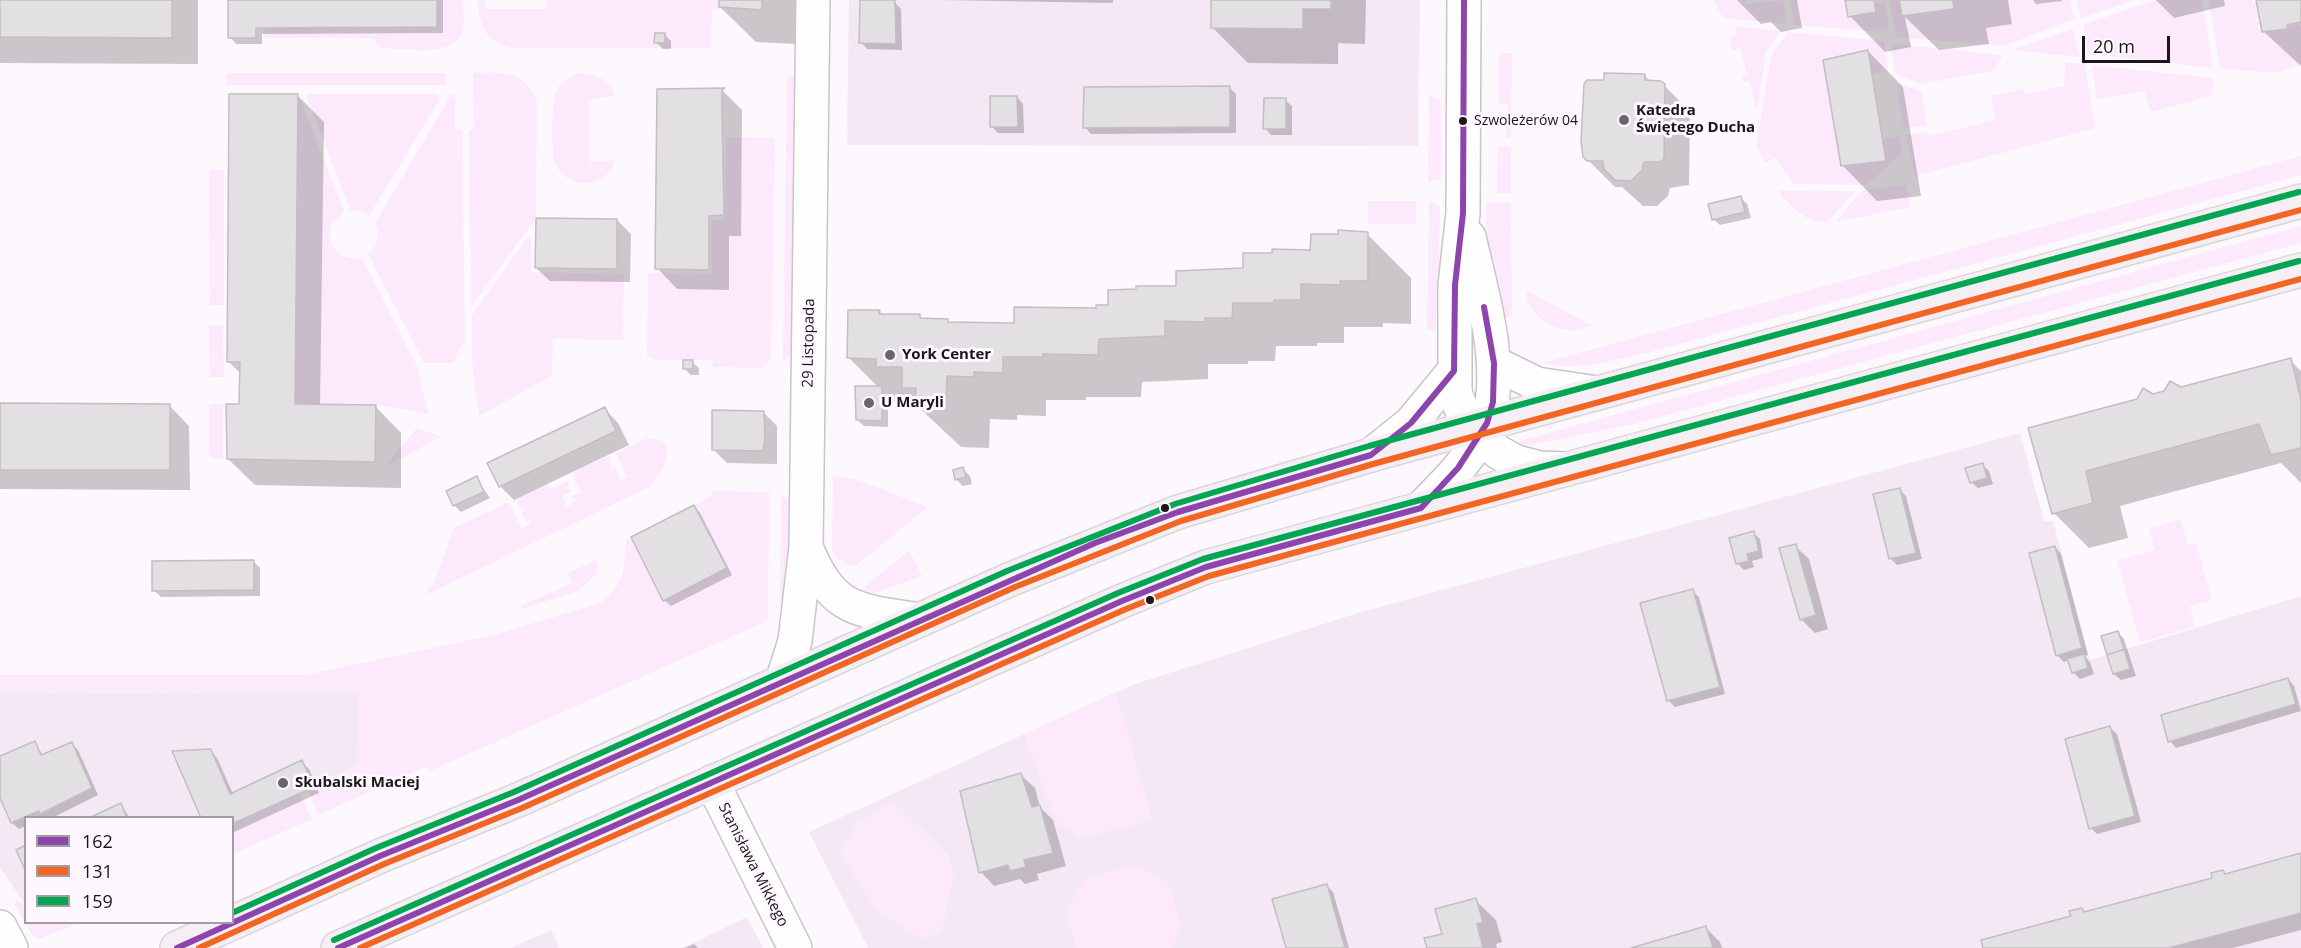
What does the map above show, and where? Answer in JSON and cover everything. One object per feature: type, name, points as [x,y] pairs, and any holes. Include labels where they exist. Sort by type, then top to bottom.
[{"type":"main road","points":[[234,922],[380,856],[518,800],[1074,552],[1178,512],[1371,454],[1478,430],[1597,393],[2301,201]]},
{"type":"main road","points":[[338,948],[1122,601],[1206,567],[2301,270]]},
{"type":"main road","points":[[177,948],[230,924]]},
{"type":"street","name":"29 Listopada","points":[[782,682],[795,641],[806,547],[813,0]]},
{"type":"street","points":[[1464,0],[1463,213],[1455,285],[1455,393],[1478,430],[1498,452],[1516,462],[1540,468],[1566,469]]},
{"type":"street","points":[[1421,508],[1440,490],[1493,402],[1494,363],[1463,213]]},
{"type":"street","points":[[1494,363],[1537,384],[1597,393]]},
{"type":"street","points":[[1371,454],[1411,423],[1454,371]]},
{"type":"street","points":[[806,547],[816,572],[831,594],[846,603],[874,613],[920,620]]},
{"type":"street","name":"Stanisława Mikkego","points":[[712,782],[795,948]]},
{"type":"street","points":[[0,927],[11,948]]},
{"type":"shaded area","points":[[437,0],[463,0],[464,25],[459,38],[451,45],[440,48],[415,50],[380,48],[373,38],[263,38],[265,28],[436,27]]},
{"type":"shaded area","points":[[478,0],[485,0],[486,9],[546,9],[547,0],[719,0],[719,10],[712,10],[711,48],[511,48],[495,41],[485,31],[478,9]]},
{"type":"shaded area","points":[[849,0],[1420,0],[1418,146],[847,145]]},
{"type":"shaded area","points":[[1713,0],[1745,0],[1746,4],[1783,0],[1787,20],[1784,24],[1723,18]]},
{"type":"shaded area","points":[[1790,0],[1845,0],[1876,12],[1875,4],[1885,2],[1889,28],[1885,32],[1795,25]]},
{"type":"shaded area","points":[[1889,0],[1899,0],[1927,14],[1954,9],[1953,0],[2070,0],[2074,19],[2004,46],[1896,37]]},
{"type":"shaded area","points":[[2077,0],[2134,0],[2080,18]]},
{"type":"shaded area","points":[[2155,0],[2202,0],[2213,68],[2088,54],[2083,25]]},
{"type":"shaded area","points":[[2209,0],[2253,0],[2253,3],[2257,3],[2259,17],[2256,21],[2260,21],[2258,29],[2262,32],[2287,29],[2297,23],[2301,27],[2301,65],[2274,73],[2220,68]]},
{"type":"shaded area","points":[[1735,26],[1781,31],[1766,51],[1757,112],[1749,81],[1743,82],[1742,76],[1747,74],[1740,49],[1732,51],[1729,37],[1737,35]]},
{"type":"shaded area","points":[[2073,29],[2080,57],[2012,50]]},
{"type":"shaded area","points":[[1788,32],[1884,41],[1888,71],[1872,74],[1868,50],[1824,60],[1841,166],[1886,161],[1882,139],[1899,136],[1902,153],[1867,185],[1794,184],[1775,158],[1765,163],[1756,145],[1771,55]]},
{"type":"shaded area","points":[[1895,44],[2003,55],[1992,71],[1921,84],[1895,74],[1891,49]]},
{"type":"shaded area","points":[[1499,53],[1512,53],[1511,138],[1506,138],[1507,104],[1499,104]]},
{"type":"shaded area","points":[[2065,62],[2084,64],[2096,128],[1915,176],[1906,135],[1928,132],[1929,136],[1996,120],[1991,96],[2024,89],[2025,94],[2064,86]]},
{"type":"shaded area","points":[[2091,65],[2214,78],[2211,96],[2151,112],[2144,91],[2097,100]]},
{"type":"shaded area","points":[[227,73],[446,73],[446,85],[226,85]]},
{"type":"shaded area","points":[[473,73],[503,73],[518,78],[525,83],[537,101],[536,218],[471,307],[469,130],[474,129]]},
{"type":"shaded area","points":[[579,73],[602,78],[615,96],[589,100],[589,162],[615,160],[611,169],[604,176],[589,183],[580,183],[564,175],[557,167],[552,141],[557,89],[567,79]]},
{"type":"shaded area","points":[[787,76],[796,76],[793,352],[783,362]]},
{"type":"shaded area","points":[[1896,83],[1921,91],[1927,125],[1904,128]]},
{"type":"shaded area","points":[[298,94],[344,211],[331,224],[332,245],[347,257],[362,258],[417,367],[428,414],[376,405],[295,404]]},
{"type":"shaded area","points":[[306,94],[437,94],[439,100],[369,216],[364,212],[350,210]]},
{"type":"shaded area","points":[[455,94],[455,130],[462,130],[465,340],[453,363],[424,363],[368,254],[378,240],[375,223],[451,95]]},
{"type":"shaded area","points":[[1429,95],[1440,100],[1441,105],[1441,179],[1428,182]]},
{"type":"shaded area","points":[[726,137],[775,138],[771,359],[761,368],[712,367],[713,360],[656,360],[647,355],[648,273],[712,274],[712,220],[725,219]]},
{"type":"shaded area","points":[[1498,147],[1511,147],[1511,193],[1497,193]]},
{"type":"shaded area","points":[[2301,156],[2301,175],[1646,353],[1581,366],[1542,363]]},
{"type":"shaded area","points":[[209,170],[224,170],[224,305],[210,305]]},
{"type":"shaded area","points":[[1906,184],[1910,207],[1835,222],[1862,191]]},
{"type":"shaded area","points":[[1777,190],[1855,191],[1827,223],[1804,216]]},
{"type":"shaded area","points":[[1368,201],[1416,201],[1416,224],[1368,224]]},
{"type":"shaded area","points":[[1429,202],[1436,203],[1440,209],[1438,306],[1435,330],[1427,329]]},
{"type":"shaded area","points":[[1511,202],[1512,311],[1511,316],[1498,319],[1487,260],[1486,203]]},
{"type":"shaded area","points":[[2301,226],[2301,243],[1634,424],[1515,448],[1512,443]]},
{"type":"shaded area","points":[[527,238],[531,238],[531,272],[624,274],[623,340],[553,339],[552,376],[479,416],[472,359],[472,315]]},
{"type":"shaded area","points":[[1526,290],[1593,326],[1566,330],[1549,324],[1530,306]]},
{"type":"shaded area","points":[[209,325],[223,325],[224,377],[210,377]]},
{"type":"shaded area","points":[[209,404],[223,404],[223,459],[213,459],[209,454]]},
{"type":"shaded area","points":[[417,428],[441,437],[387,466],[386,464]]},
{"type":"shaded area","points":[[2020,433],[2044,521],[2053,521],[2090,660],[2301,596],[2301,948],[868,948],[809,832],[1132,685],[1361,612]]},
{"type":"shaded area","points":[[647,438],[658,439],[665,443],[667,449],[664,465],[649,487],[428,594],[427,590],[433,585],[454,528],[509,502],[522,529],[531,523],[529,520],[526,522],[522,513],[525,511],[523,507],[520,509],[516,499],[548,484],[551,490],[568,481],[570,485],[566,487],[572,491],[562,496],[567,507],[576,501],[570,498],[581,493],[572,473],[609,456],[611,469],[615,468],[619,476],[617,481],[627,477],[616,453]]},
{"type":"shaded area","points":[[833,475],[858,480],[928,507],[857,565],[850,566],[834,556],[832,550]]},
{"type":"shaded area","points":[[712,491],[769,492],[768,617],[763,623],[430,771],[428,766],[318,815],[308,790],[359,764],[358,692],[0,693],[0,675],[305,675],[494,635],[597,604],[606,599],[621,577],[626,541],[631,537],[663,600],[726,568],[694,505],[712,496]]},
{"type":"shaded area","points":[[781,495],[787,498],[790,504],[790,601],[780,601]]},
{"type":"shaded area","points":[[2181,519],[2188,545],[2196,543],[2212,600],[2190,606],[2195,627],[2140,642],[2117,560],[2155,550],[2149,528]]},
{"type":"shaded area","points":[[909,550],[922,576],[875,593],[858,593]]},
{"type":"shaded area","points":[[597,560],[596,574],[578,591],[522,609],[521,606],[572,583],[568,573]]},
{"type":"shaded area","points":[[358,692],[359,764],[312,788],[234,817],[24,816],[24,903],[0,868],[0,693]]},
{"type":"shaded area","points":[[1116,692],[1152,820],[1078,839],[1056,821],[1024,734]]},
{"type":"shaded area","points":[[300,793],[312,819],[234,854],[234,823]]},
{"type":"shaded area","points":[[893,801],[948,854],[954,875],[942,932],[921,939],[876,911],[840,852],[857,823]]},
{"type":"shaded area","points":[[1137,865],[1169,883],[1180,923],[1173,948],[1077,948],[1064,913],[1086,877]]},
{"type":"shaded area","points":[[17,900],[24,904],[24,921],[14,904]]},
{"type":"shaded area","points":[[747,917],[763,948],[681,948],[695,942]]},
{"type":"shaded area","points":[[26,924],[76,924],[39,939],[34,938]]},
{"type":"shaded area","points":[[551,930],[559,948],[510,948]]},
{"type":"building","points":[[0,0],[172,0],[172,38],[0,37]]},
{"type":"building","points":[[228,0],[437,0],[437,27],[256,28],[256,38],[228,38]]},
{"type":"building","points":[[719,0],[762,0],[762,10],[719,7]]},
{"type":"building","points":[[860,0],[895,0],[896,44],[859,43]]},
{"type":"building","points":[[1211,0],[1331,0],[1331,9],[1303,9],[1303,29],[1211,28]]},
{"type":"building","points":[[1845,0],[1874,0],[1876,12],[1848,17]]},
{"type":"building","points":[[1899,0],[1953,0],[1954,9],[1902,16]]},
{"type":"building","points":[[2256,0],[2301,0],[2301,22],[2287,25],[2287,29],[2262,32]]},
{"type":"building","points":[[655,33],[665,33],[665,43],[654,43]]},
{"type":"building","points":[[1868,50],[1886,161],[1841,166],[1823,60]]},
{"type":"building","name":"Katedra Świętego Ducha","points":[[1604,73],[1645,74],[1645,80],[1661,81],[1665,84],[1664,159],[1660,162],[1644,162],[1642,170],[1631,181],[1615,180],[1604,169],[1603,161],[1587,161],[1583,157],[1581,141],[1584,84],[1587,80],[1604,80]]},
{"type":"building","points":[[1230,86],[1230,127],[1083,128],[1084,87]]},
{"type":"building","points":[[725,88],[722,90],[724,215],[709,216],[709,270],[655,269],[657,89]]},
{"type":"building","points":[[229,94],[298,94],[295,404],[376,405],[375,462],[227,459],[226,404],[239,404],[240,362],[227,362]]},
{"type":"building","points":[[990,96],[1017,96],[1018,127],[990,127]]},
{"type":"building","points":[[1264,98],[1286,98],[1286,129],[1263,129]]},
{"type":"building","points":[[1741,196],[1745,212],[1712,220],[1708,204]]},
{"type":"building","points":[[536,218],[617,219],[617,269],[535,268]]},
{"type":"building","points":[[1338,230],[1368,232],[1368,281],[1340,281],[1340,285],[1301,284],[1301,300],[1274,300],[1274,303],[1233,303],[1232,318],[1205,318],[1205,322],[1165,321],[1165,336],[1099,339],[1098,355],[1043,354],[1043,357],[1003,357],[1003,373],[974,372],[974,377],[947,376],[946,405],[915,404],[916,388],[902,388],[902,367],[876,367],[876,359],[847,358],[848,310],[880,310],[879,314],[920,314],[920,318],[948,319],[948,322],[1014,323],[1014,307],[1096,308],[1096,305],[1108,305],[1108,290],[1136,289],[1136,286],[1176,286],[1176,271],[1243,268],[1243,253],[1272,253],[1272,249],[1310,250],[1311,234],[1338,234]]},
{"type":"building","points":[[2291,358],[2301,400],[2301,448],[2271,455],[2259,424],[2086,471],[2093,503],[2052,514],[2028,428],[2137,399],[2143,388],[2153,394],[2164,391],[2170,381],[2181,387]]},
{"type":"building","points":[[683,360],[693,360],[693,369],[683,369]]},
{"type":"building","name":"U Maryli","points":[[855,386],[882,386],[882,421],[856,420]]},
{"type":"building","points":[[0,403],[170,404],[170,470],[0,470]]},
{"type":"building","points":[[605,407],[616,431],[499,487],[487,463]]},
{"type":"building","points":[[712,410],[764,411],[763,451],[712,450]]},
{"type":"building","points":[[1983,463],[1987,478],[1970,483],[1965,468]]},
{"type":"building","points":[[963,467],[966,477],[955,480],[953,470]]},
{"type":"building","points":[[477,476],[484,492],[453,506],[446,491]]},
{"type":"building","points":[[1900,488],[1916,553],[1889,559],[1873,494]]},
{"type":"building","points":[[694,505],[727,568],[663,601],[631,537]]},
{"type":"building","points":[[1754,531],[1759,551],[1747,554],[1749,561],[1736,564],[1729,538]]},
{"type":"building","points":[[1796,544],[1816,615],[1800,620],[1779,548]]},
{"type":"building","points":[[2055,546],[2082,648],[2056,656],[2029,553]]},
{"type":"building","points":[[254,560],[254,590],[152,591],[152,561]]},
{"type":"building","points":[[1693,589],[1720,687],[1667,701],[1640,603]]},
{"type":"building","points":[[2118,631],[2124,649],[2107,655],[2101,636]]},
{"type":"building","points":[[2124,649],[2130,669],[2113,674],[2107,655]]},
{"type":"building","points":[[2084,654],[2088,668],[2072,673],[2067,659]]},
{"type":"building","points":[[2288,678],[2296,704],[2168,742],[2161,715]]},
{"type":"building","points":[[2110,726],[2135,816],[2089,829],[2065,739]]},
{"type":"building","points":[[35,741],[41,755],[72,742],[92,788],[40,814],[39,811],[11,823],[0,798],[0,756]]},
{"type":"building","name":"Skubalski Maciej","points":[[211,749],[230,794],[302,760],[314,787],[234,823],[234,816],[200,816],[172,751]]},
{"type":"building","points":[[1021,773],[1032,807],[1040,805],[1053,853],[1024,860],[1026,867],[1010,871],[1008,865],[979,873],[960,791]]},
{"type":"building","points":[[121,803],[126,816],[93,816]]},
{"type":"building","points":[[24,846],[24,868],[16,850]]},
{"type":"building","points":[[2301,853],[2301,913],[2169,948],[1983,948],[1981,940],[2071,916],[2069,911],[2082,908],[2084,912],[2212,878],[2211,873],[2223,870],[2225,874]]},
{"type":"building","points":[[1327,884],[1345,948],[1286,948],[1272,899]]},
{"type":"building","points":[[1476,898],[1483,922],[1477,924],[1483,948],[1427,948],[1424,938],[1442,934],[1435,909]]},
{"type":"building","points":[[1706,926],[1713,948],[1631,948]]},
{"type":"transit line","name":"162","points":[[234,922],[380,856],[518,800],[1095,543],[1178,512],[1371,455],[1411,423],[1454,371],[1455,285],[1463,213],[1464,0]]},
{"type":"transit line","name":"159","points":[[234,912],[376,848],[514,792],[1007,571],[1175,504],[1369,446],[2299,192]]},
{"type":"transit line","name":"131","points":[[199,948],[384,864],[522,808],[1015,587],[1181,521],[1373,464],[2301,210]]},
{"type":"transit line","name":"159","points":[[334,940],[1118,593],[1203,559],[2299,261]]},
{"type":"transit line","name":"131","points":[[360,948],[1126,609],[1209,576],[2301,279]]},
{"type":"transit line","name":"162","points":[[338,948],[1122,601],[1206,567],[1421,508],[1458,468],[1487,423],[1493,402],[1494,363],[1484,307]]},
{"type":"transit line","name":"162","points":[[177,948],[230,924]]},
{"type":"place","name":"Katedra Świętego Ducha","points":[[1624,120]]},
{"type":"place","name":"Szwoleżerów 04","points":[[1463,121]]},
{"type":"place","name":"York Center","points":[[890,355]]},
{"type":"place","name":"U Maryli","points":[[869,403]]},
{"type":"place","name":"Skubalski Maciej","points":[[283,783]]}]
